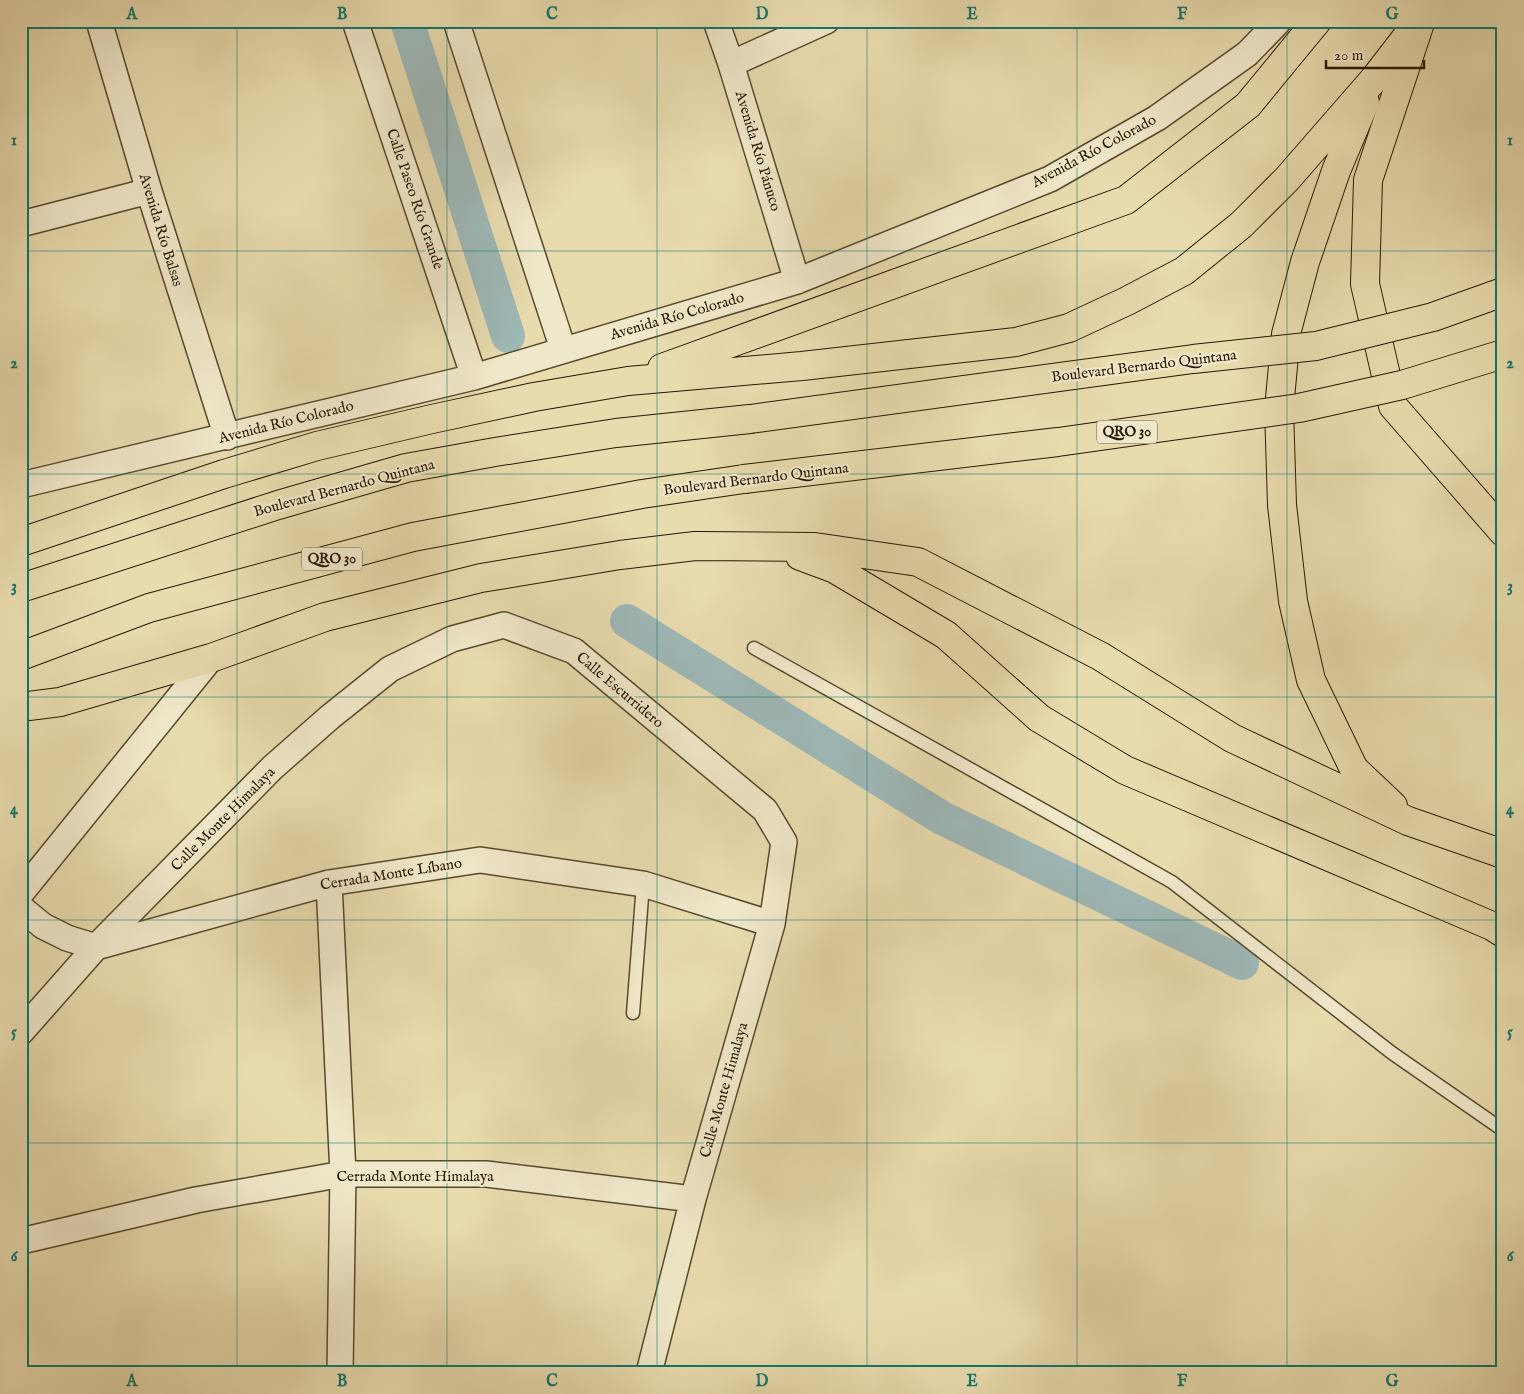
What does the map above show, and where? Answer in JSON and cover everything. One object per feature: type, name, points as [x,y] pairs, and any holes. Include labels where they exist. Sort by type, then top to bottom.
[{"type":"main road","points":[[628,381],[1126,200],[1248,105],[1318,21]]},
{"type":"main road","points":[[21,542],[224,474],[317,446],[432,418],[534,397],[628,381],[802,366],[1016,342],[1069,328],[1127,301],[1184,271],[1241,225],[1288,179],[1375,78],[1420,21]]},
{"type":"main road","points":[[1420,21],[1368,180],[1365,284],[1393,406],[1503,532]]},
{"type":"main road","points":[[1375,78],[1336,171],[1304,262],[1286,334],[1279,409],[1282,505],[1293,602],[1311,680],[1354,769],[1408,821]]},
{"type":"main road","name":"Boulevard Bernardo Quintana","points":[[21,588],[269,508],[406,468],[616,433],[750,419],[1183,360],[1316,346],[1433,317],[1503,292]]},
{"type":"main road","name":"Boulevard Bernardo Quintana","points":[[26,654],[149,608],[413,537],[538,512],[661,491],[744,479],[1058,442],[1299,408],[1402,384],[1503,354]]},
{"type":"main road","points":[[21,707],[60,702],[211,658],[325,617],[481,578],[620,555],[695,546],[815,547],[918,562],[1100,656],[1232,738],[1408,821],[1503,854]]},
{"type":"main road","points":[[775,547],[835,569],[946,636],[1039,718],[1125,770],[1492,926],[1503,933]]},
{"type":"street","name":"Avenida Río Balsas","points":[[98,21],[149,191],[227,437]]},
{"type":"street","name":"Calle Paseo Río Grande","points":[[355,21],[474,377]]},
{"type":"street","points":[[456,21],[563,349]]},
{"type":"street","name":"Avenida Río Pánuco","points":[[716,21],[731,64],[797,281]]},
{"type":"street","points":[[731,64],[826,21]]},
{"type":"street","name":"Avenida Río Colorado","points":[[21,485],[474,377],[797,281],[1050,179],[1157,118],[1247,54],[1279,21]]},
{"type":"street","points":[[21,224],[149,191]]},
{"type":"street","name":"Calle Escurridero","points":[[452,639],[504,625],[574,651],[765,810]]},
{"type":"street","name":"Calle Monte Himalaya","points":[[21,1032],[96,947],[272,768],[330,717],[390,669],[452,639]]},
{"type":"street","points":[[21,893],[211,658]]},
{"type":"street","name":"Calle Monte Himalaya","points":[[648,1373],[693,1200],[772,924],[784,842],[765,810]]},
{"type":"street","name":"Cerrada Monte Líbano","points":[[96,947],[329,883],[480,860],[643,884],[772,924]]},
{"type":"street","points":[[329,883],[343,1174],[340,1373]]},
{"type":"street","points":[[21,908],[43,926],[67,938],[96,947]]},
{"type":"street","name":"Cerrada Monte Himalaya","points":[[21,1240],[196,1200],[343,1174],[486,1174],[693,1200]]},
{"type":"lane","points":[[754,648],[1172,882],[1392,1053],[1503,1130]]},
{"type":"lane","points":[[633,1013],[643,884]]},
{"type":"waterway","points":[[407,21],[508,336]]},
{"type":"waterway","points":[[627,621],[942,818],[1242,963]]}]
